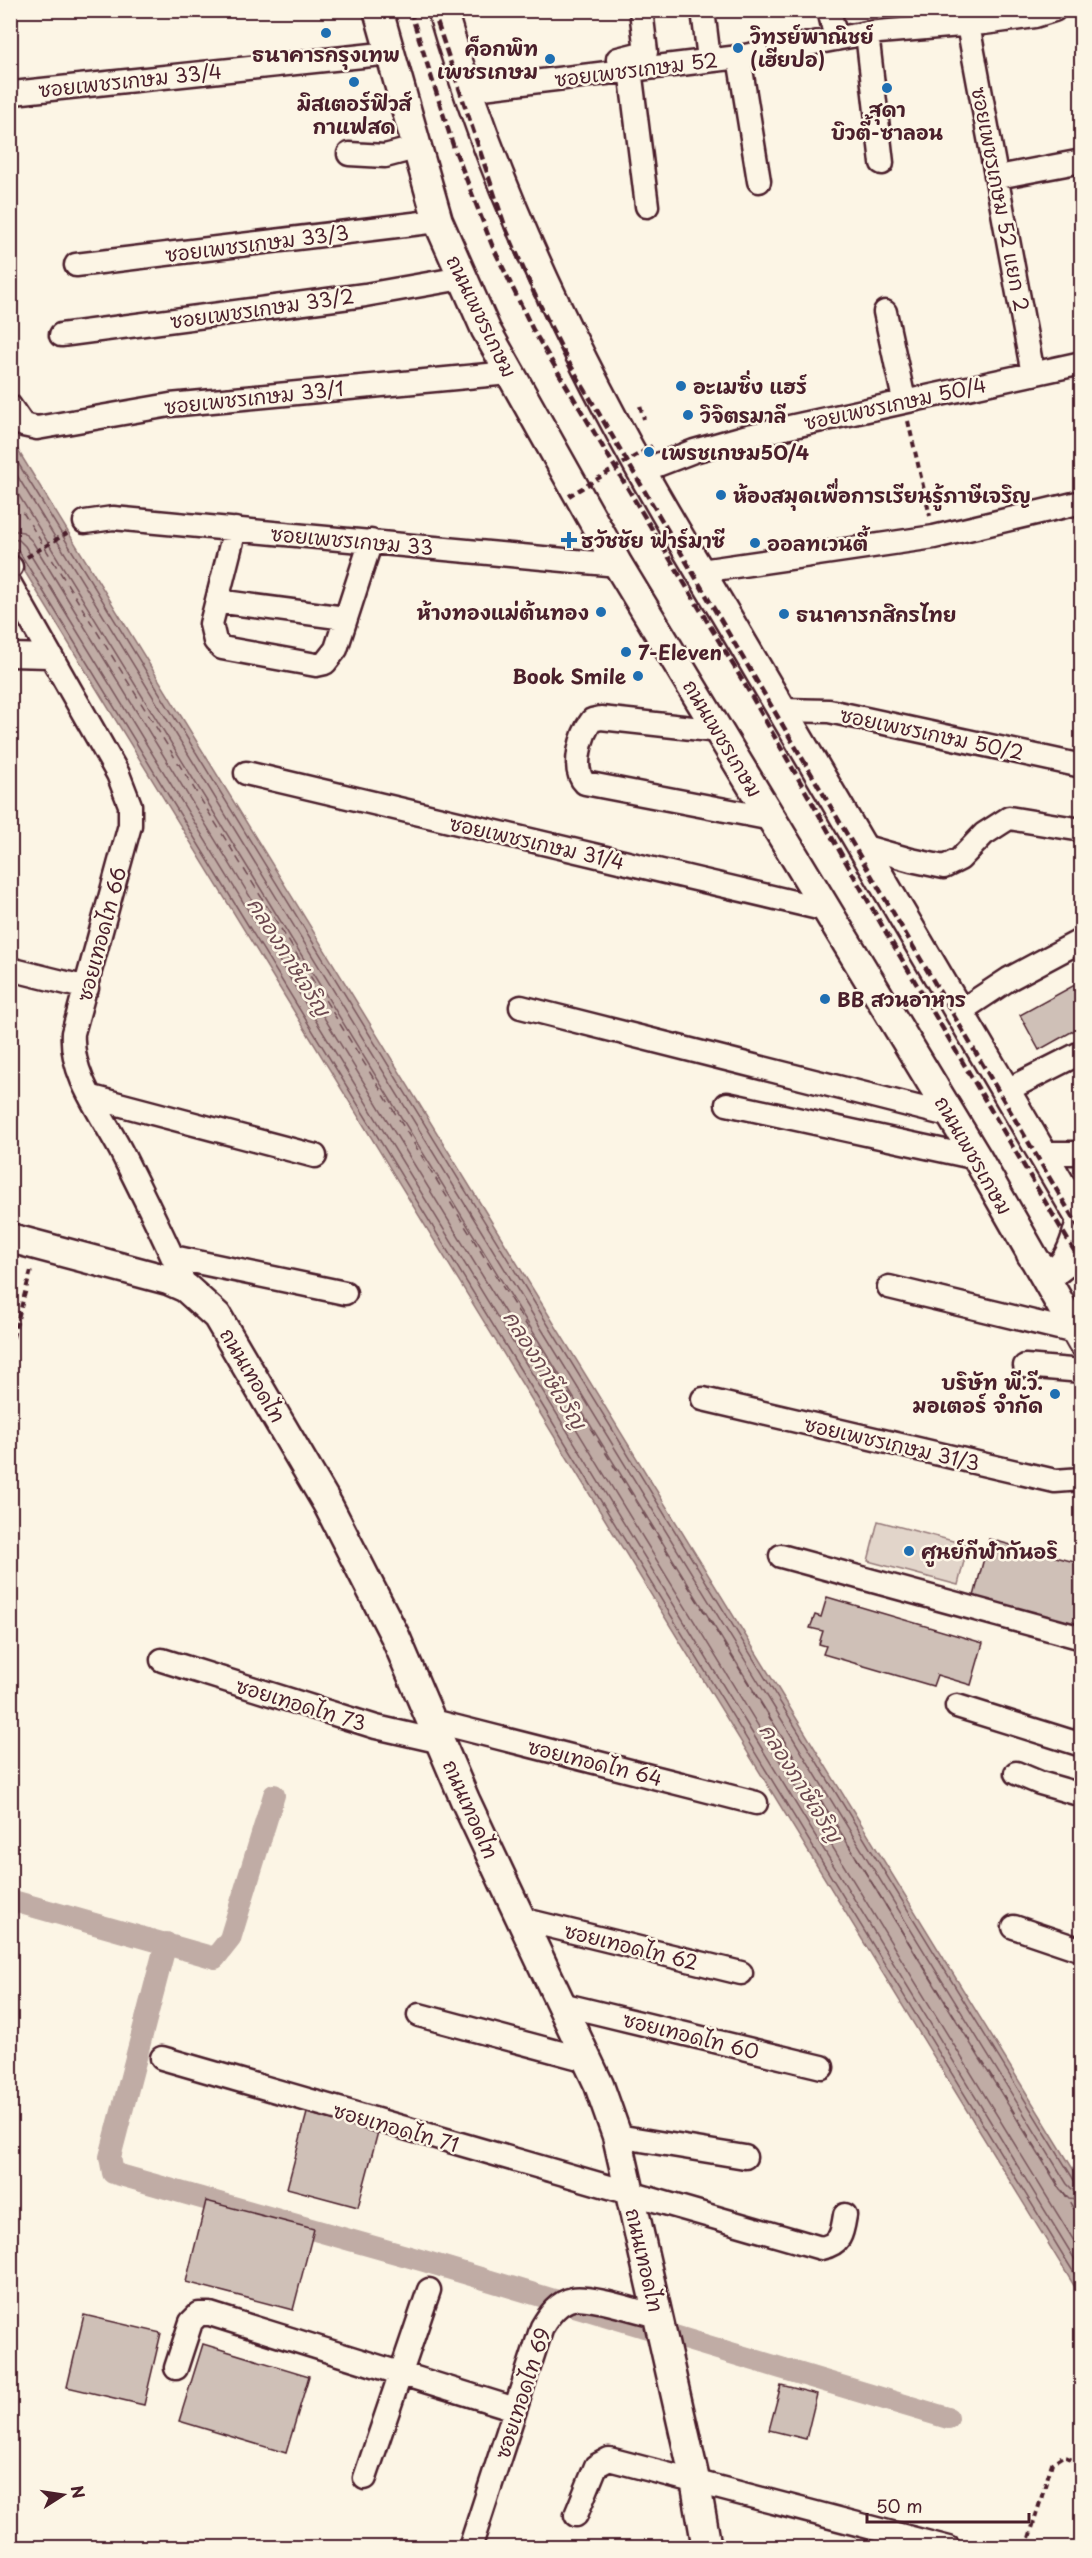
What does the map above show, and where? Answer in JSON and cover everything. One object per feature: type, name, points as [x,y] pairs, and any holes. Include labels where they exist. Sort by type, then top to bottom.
[{"type":"main road","name":"ถนนเพชรเกษม","points":[[378,10],[415,148],[438,221],[462,278],[509,373],[618,565],[952,1116],[1075,1331]]},
{"type":"main road","points":[[442,10],[466,90],[498,178],[536,263],[647,459],[701,571],[1007,1090],[1081,1221],[1074,1250],[1067,1262],[1058,1269],[1045,1269],[1039,1266],[1031,1254]]},
{"type":"main road","name":"ถนนเทอดไท","points":[[10,1238],[168,1280],[186,1288],[217,1316],[282,1424],[357,1560],[438,1731],[465,1800],[587,2060],[617,2136],[695,2480],[707,2547]]},
{"type":"main road","points":[[1075,1331],[1072,1304],[1082,1293]]},
{"type":"street","points":[[566,69],[646,52],[641,10]]},
{"type":"street","points":[[703,10],[709,59]]},
{"type":"street","points":[[829,10],[836,39]]},
{"type":"street","name":"ซอยเพชรเกษม 52","points":[[466,90],[739,57],[867,33],[968,25],[1041,12]]},
{"type":"street","name":"ซอยเพชรเกษม 52 แยก 2","points":[[968,25],[1033,374]]},
{"type":"street","points":[[867,33],[882,163]]},
{"type":"street","name":"ซอยเพชรเกษม 33/4","points":[[13,93],[391,53]]},
{"type":"street","points":[[739,57],[759,181]]},
{"type":"street","points":[[630,69],[647,206]]},
{"type":"street","points":[[349,154],[385,156],[415,148]]},
{"type":"street","points":[[998,177],[1082,161]]},
{"type":"street","name":"ซอยเพชรเกษม 33/3","points":[[76,265],[438,221]]},
{"type":"street","name":"ซอยเพชรเกษม 33/2","points":[[61,335],[365,295],[462,278]]},
{"type":"street","points":[[885,312],[904,400]]},
{"type":"street","name":"ซอยเพชรเกษม 50/4","points":[[647,459],[694,451],[744,437],[904,400],[1082,363]]},
{"type":"street","name":"ซอยเพชรเกษม 33/1","points":[[10,406],[23,425],[37,428],[170,405],[509,373]]},
{"type":"street","points":[[701,571],[934,537],[1082,502]]},
{"type":"street","name":"ซอยเพชรเกษม 33","points":[[85,522],[113,518],[618,565]]},
{"type":"street","points":[[235,529],[212,631],[222,648],[316,665],[325,663],[332,657],[371,541]]},
{"type":"street","name":"ซอยเทอดไท 66","points":[[10,584],[20,616],[50,656],[118,774],[130,805],[130,825],[73,1033],[72,1050],[82,1081],[186,1288]]},
{"type":"street","points":[[217,601],[345,618]]},
{"type":"street","points":[[10,655],[50,656]]},
{"type":"street","name":"ซอยเพชรเกษม 50/2","points":[[781,710],[829,711],[1082,766]]},
{"type":"street","points":[[719,731],[602,718],[592,720],[586,728],[578,768],[579,777],[585,783],[772,819]]},
{"type":"street","name":"ซอยเพชรเกษม 31/4","points":[[246,773],[827,910]]},
{"type":"street","points":[[862,846],[944,867],[960,859],[984,834],[1009,818],[1082,830]]},
{"type":"street","points":[[959,1012],[1009,980],[1082,940]]},
{"type":"street","points":[[10,969],[87,988]]},
{"type":"street","points":[[521,1007],[952,1116]]},
{"type":"street","points":[[1007,1090],[1082,1052]]},
{"type":"street","points":[[92,1097],[315,1156]]},
{"type":"street","points":[[727,1104],[977,1158]]},
{"type":"street","points":[[1042,1153],[1082,1153]]},
{"type":"street","points":[[172,1257],[345,1293]]},
{"type":"street","points":[[889,1287],[1075,1331]]},
{"type":"street","points":[[1025,1366],[1082,1371]]},
{"type":"street","name":"ซอยเพชรเกษม 31/3","points":[[703,1399],[1055,1481],[1082,1479]]},
{"type":"street","points":[[781,1556],[1082,1638]]},
{"type":"street","name":"ซอยเทอดไท 73","points":[[162,1660],[376,1727],[438,1731]]},
{"type":"street","points":[[957,1706],[1082,1745]]},
{"type":"street","name":"ซอยเทอดไท 64","points":[[438,1731],[756,1803]]},
{"type":"street","points":[[1016,1773],[1040,1783],[1082,1795]]},
{"type":"street","name":"ซอยเทอดไท 62","points":[[521,1919],[741,1973]]},
{"type":"street","points":[[1014,1927],[1082,1950]]},
{"type":"street","name":"ซอยเทอดไท 60","points":[[561,2004],[822,2067]]},
{"type":"street","points":[[419,2015],[587,2060]]},
{"type":"street","name":"ซอยเทอดไท 71","points":[[162,2058],[630,2195],[821,2248],[834,2246],[841,2239],[845,2216]]},
{"type":"street","points":[[617,2136],[745,2157]]},
{"type":"street","points":[[365,2478],[429,2290]]},
{"type":"street","name":"ซอยเทอดไท 69","points":[[470,2547],[542,2327],[559,2305],[573,2298],[584,2299],[658,2317]]},
{"type":"street","points":[[176,2368],[191,2322],[199,2314],[210,2314],[516,2409]]},
{"type":"street","points":[[576,2516],[596,2466],[602,2460],[609,2459],[949,2547]]},
{"type":"path","points":[[904,400],[934,537]]},
{"type":"path","points":[[569,496],[647,459]]},
{"type":"path","points":[[11,567],[85,522]]},
{"type":"path","points":[[10,1348],[38,1246]]},
{"type":"path","points":[[1026,2547],[1052,2463],[1063,2456],[1082,2464]]},
{"type":"shaded area","points":[[878,1521],[968,1545],[958,1585],[868,1561]]},
{"type":"water","name":"คลองภาษีเจริญ","points":[[11,439],[1081,2182],[1081,2297],[11,549]]},
{"type":"building","points":[[1082,981],[1082,1026],[1039,1050],[1020,1015]]},
{"type":"building","points":[[989,1539],[1082,1564],[1082,1634],[972,1604]]},
{"type":"building","points":[[827,1597],[983,1643],[971,1685],[937,1675],[933,1686],[823,1654],[826,1646],[819,1644],[823,1631],[810,1628],[815,1615],[821,1617]]},
{"type":"building","points":[[1082,1700],[1082,1739],[1072,1736]]},
{"type":"building","points":[[307,2113],[378,2132],[358,2207],[287,2188]]},
{"type":"building","points":[[206,2201],[314,2229],[293,2310],[186,2282]]},
{"type":"building","points":[[84,2315],[161,2333],[144,2405],[67,2387]]},
{"type":"building","points":[[203,2344],[309,2376],[286,2453],[179,2421]]},
{"type":"building","points":[[781,2385],[817,2394],[806,2439],[769,2430]]},
{"type":"waterway","points":[[10,1900],[215,1958],[230,1939],[274,1795]]},
{"type":"waterway","points":[[166,1943],[110,2157],[113,2173],[424,2261],[948,2418]]},
{"type":"ferry route","points":[[10,506],[24,514],[1082,2222]]},
{"type":"railway","points":[[410,10],[453,145],[492,245],[533,330],[744,683],[884,929],[1082,1264]]},
{"type":"railway","points":[[433,10],[506,229],[534,293],[568,361],[1082,1233]]},
{"type":"place","name":"ธนาคารกรุงเทพ","points":[[326,33]]},
{"type":"place","name":"วิทูรย์พาณิชย์ (เฮียปอ)","points":[[738,48]]},
{"type":"place","name":"ค็อกพิท เพชรเกษม","points":[[550,59]]},
{"type":"place","name":"มิสเตอร์ฟิวส์ กาแฟสด","points":[[354,82]]},
{"type":"place","name":"สุดา บิวตี้-ซาลอน","points":[[887,88]]},
{"type":"place","name":"อะเมซิ่ง แฮร์","points":[[681,386]]},
{"type":"place","name":"วิจิตรมาลี","points":[[688,415]]},
{"type":"place","name":"เพรชเกษม50/4","points":[[649,452]]},
{"type":"place","name":"ห้องสมุดเพื่อการเรียนรู้ภาษีเจริญ","points":[[721,495]]},
{"type":"place","name":"ธวัชชัย ฟาร์มาซี","points":[[569,540]]},
{"type":"place","name":"ออลทเวนตี้","points":[[755,543]]},
{"type":"place","name":"ห้างทองแม่ต้นทอง","points":[[601,612]]},
{"type":"place","name":"ธนาคารกสิกรไทย","points":[[784,614]]},
{"type":"place","name":"7-Eleven","points":[[626,652]]},
{"type":"place","name":"Book Smile","points":[[638,676]]},
{"type":"place","name":"BB สวนอาหาร","points":[[825,999]]},
{"type":"place","name":"บริษัท พี.วี. มอเตอร์ จำกัด","points":[[1055,1394]]},
{"type":"place","name":"ศูนย์กีฬากันอริ","points":[[909,1551]]}]
